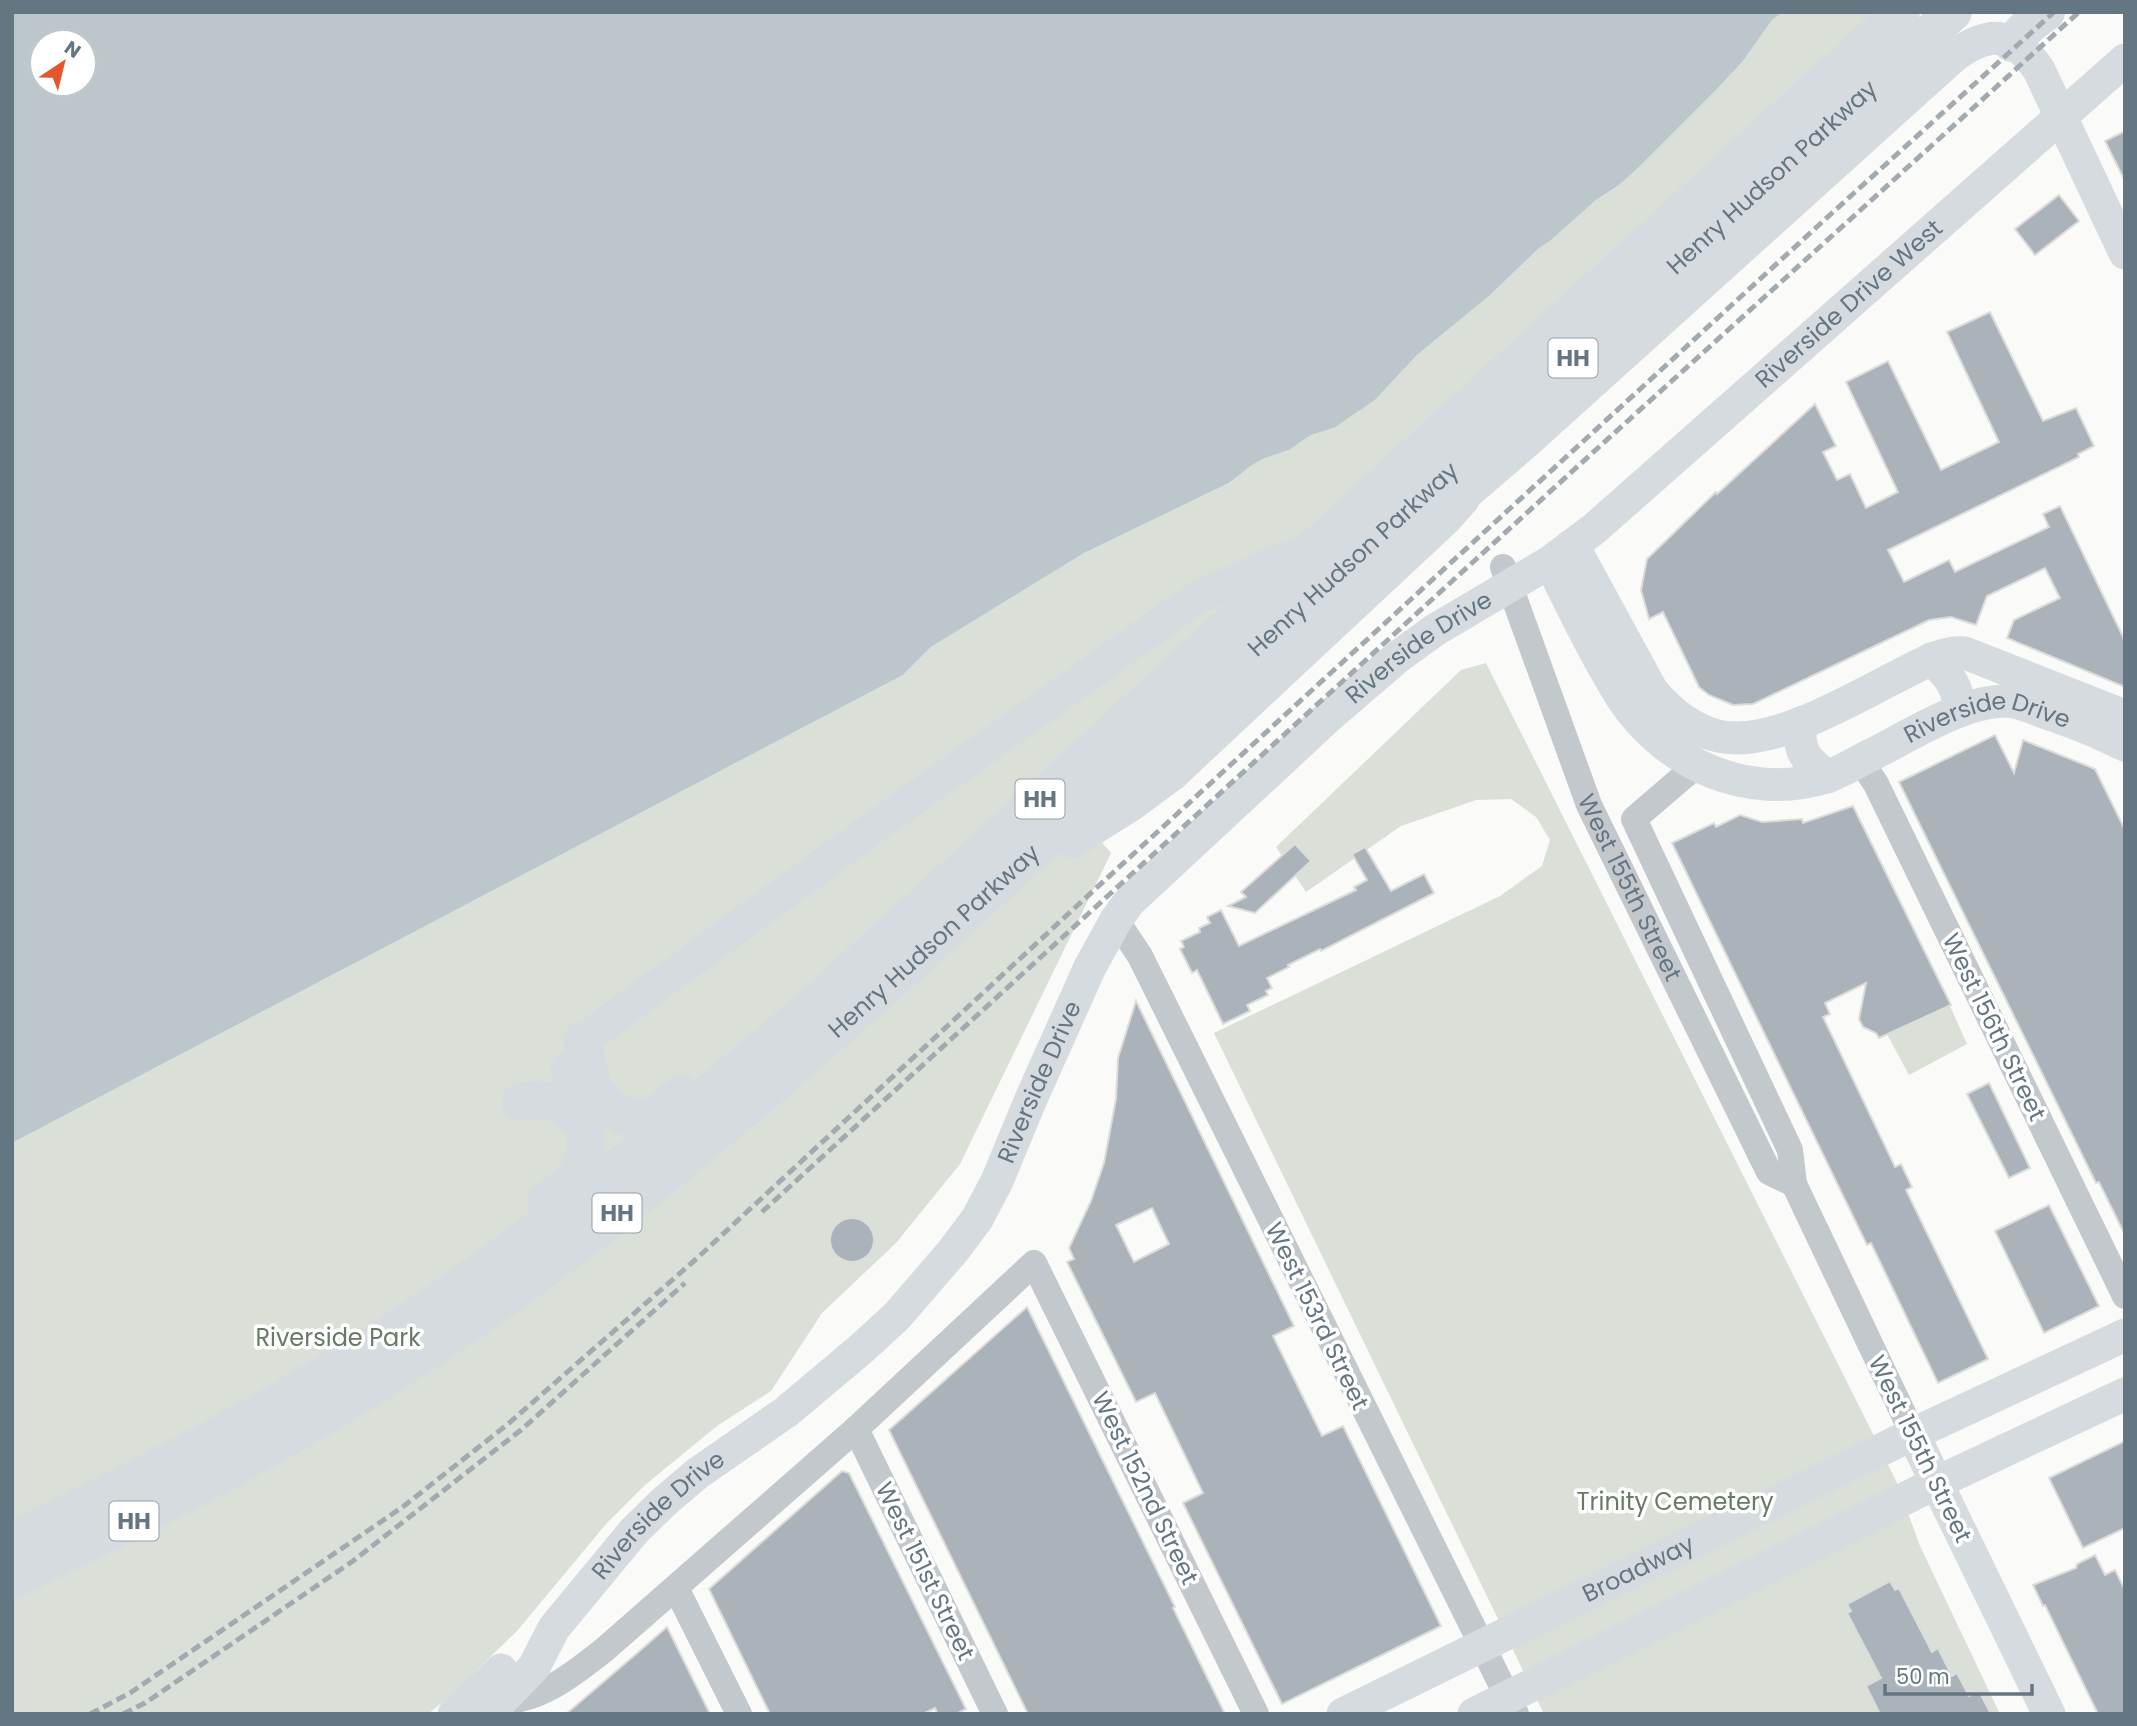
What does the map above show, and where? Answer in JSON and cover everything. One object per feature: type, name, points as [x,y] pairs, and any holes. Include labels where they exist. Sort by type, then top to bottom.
[{"type":"highway","name":"Henry Hudson Parkway","points":[[12,1580],[198,1487],[323,1417],[423,1354],[616,1214],[783,1078],[996,885],[1182,692],[1901,12]]},
{"type":"highway","name":"Henry Hudson Parkway","points":[[12,1541],[149,1474],[245,1422],[359,1354],[475,1276],[647,1146],[1182,692],[1953,12]]},
{"type":"highway","points":[[2012,43],[2046,12]]},
{"type":"highway","points":[[996,885],[1102,821],[1170,773],[1406,553],[1461,498]]},
{"type":"highway","points":[[583,1040],[587,1074],[599,1098],[620,1115],[633,1119],[645,1118],[665,1108],[725,1059],[814,1005]]},
{"type":"highway","points":[[475,1276],[526,1216],[574,1178],[586,1149],[584,1123],[570,1072],[570,1062],[583,1040]]},
{"type":"highway","points":[[520,1102],[549,1100],[572,1111],[584,1123]]},
{"type":"main road","points":[[1195,599],[1270,564],[1461,498],[1639,342],[1954,55],[1984,38],[2004,39],[2032,59],[2047,85],[2125,253]]},
{"type":"main road","name":"Riverside Drive West","points":[[1561,554],[2125,60]]},
{"type":"main road","points":[[583,1040],[891,815],[1195,599],[1217,577],[1264,549],[1465,483],[1495,468]]},
{"type":"main road","name":"Riverside Drive","points":[[479,1708],[518,1655],[554,1628],[614,1553],[666,1500],[698,1473],[786,1412],[825,1381],[897,1316],[953,1251],[977,1219],[997,1181],[1100,947],[1116,920],[1138,894],[1328,717],[1399,656],[1435,630],[1561,554],[1608,641],[1662,703],[1688,723],[1718,736],[1733,738],[1768,734],[1801,723],[1931,659],[1957,652],[2125,716]]},
{"type":"main road","name":"Riverside Drive","points":[[1608,641],[1623,700],[1648,730],[1696,765],[1720,776],[1756,784],[1794,785],[1828,777],[1959,711],[1991,703],[2017,702],[2078,724],[2125,745]]},
{"type":"main road","points":[[1931,659],[1953,681],[1959,696],[1959,711]]},
{"type":"main road","points":[[1801,723],[1799,737],[1803,753],[1828,777]]},
{"type":"main road","name":"Broadway","points":[[1343,1714],[1913,1434],[2125,1335]]},
{"type":"main road","points":[[1474,1714],[1512,1705],[1936,1483],[2125,1394]]},
{"type":"main road","name":"West 155th Street","points":[[1913,1434],[2049,1714]]},
{"type":"street","name":"West 155th Street","points":[[1503,567],[1590,805],[1769,1172],[1794,1184]]},
{"type":"street","name":"West 156th Street","points":[[1860,760],[1876,784],[2125,1296]]},
{"type":"street","name":"West 155th Street","points":[[1696,765],[1634,819],[1790,1150],[1794,1184],[1913,1434]]},
{"type":"street","name":"West 153rd Street","points":[[1116,920],[1140,956],[1512,1705]]},
{"type":"street","name":"Riverside Drive","points":[[479,1708],[526,1699],[558,1684],[604,1650],[856,1429],[1034,1263]]},
{"type":"street","name":"West 152nd Street","points":[[1034,1263],[1256,1714]]},
{"type":"street","name":"West 151st Street","points":[[856,1429],[995,1714]]},
{"type":"street","points":[[676,1588],[739,1714]]},
{"type":"green space","name":"Riverside Park","points":[[1783,12],[1881,12],[1041,772],[1111,853],[960,1164],[896,1243],[822,1313],[771,1391],[717,1426],[645,1485],[606,1524],[517,1631],[428,1714],[12,1714],[12,1143],[903,675],[931,647],[1084,553],[1229,483],[1252,465],[1289,450],[1311,435],[1334,428],[1375,400],[1417,355],[1489,296],[1539,248],[1637,169],[1717,89],[1743,61],[1772,20]]},
{"type":"green space","name":"Trinity Cemetery","points":[[1486,663],[1897,1483],[1920,1546],[2000,1714],[1544,1714],[1214,1033],[1500,896],[1542,866],[1550,840],[1536,817],[1511,799],[1476,800],[1401,826],[1306,892],[1276,847],[1461,670]]},
{"type":"green space","points":[[1950,1006],[1967,1044],[1909,1075],[1887,1034]]},
{"type":"shaded area","points":[[12,12],[1783,12],[1772,20],[1743,61],[1717,89],[1637,169],[1539,248],[1489,296],[1417,355],[1375,400],[1334,428],[1311,435],[1289,450],[1265,458],[1229,483],[1084,553],[931,647],[903,675],[12,1143]]},
{"type":"building","points":[[2125,131],[2125,181],[2105,141]]},
{"type":"building","points":[[2059,195],[2079,221],[2035,255],[2015,229]]},
{"type":"building","points":[[1990,312],[2043,421],[2076,408],[2094,446],[2078,454],[2079,457],[1888,550],[1904,582],[1949,560],[1955,572],[2049,527],[2043,514],[2060,506],[2125,641],[2125,687],[2007,638],[2014,620],[2060,598],[2045,568],[1987,596],[1976,625],[1951,617],[1929,620],[1753,704],[1733,705],[1709,695],[1699,687],[1663,612],[1649,619],[1641,590],[1647,559],[1716,492],[1717,494],[1815,404],[1836,446],[1823,452],[1837,480],[1850,474],[1866,508],[1898,492],[1846,382],[1888,361],[1941,470],[1999,442],[1947,332]]},
{"type":"building","points":[[1995,735],[2014,773],[2023,740],[2095,769],[2125,830],[2125,1235],[2099,1182],[2096,1183],[1899,782]]},
{"type":"building","points":[[1853,806],[1951,1005],[1879,1038],[1876,1033],[1863,1027],[1859,1019],[1866,983],[1825,1003],[1830,1014],[1823,1017],[1895,1167],[1901,1164],[1912,1187],[1906,1190],[1988,1359],[1938,1383],[1871,1243],[1867,1245],[1672,843],[1714,823],[1716,827],[1740,815],[1762,822],[1802,819],[1803,823]]},
{"type":"building","points":[[1295,844],[1311,861],[1255,913],[1228,906],[1246,897],[1241,892]]},
{"type":"building","points":[[1365,847],[1391,891],[1424,874],[1434,893],[1267,978],[1272,988],[1266,991],[1268,995],[1247,1005],[1250,1011],[1223,1024],[1197,970],[1192,973],[1180,949],[1184,947],[1181,941],[1200,932],[1199,928],[1210,923],[1207,917],[1221,910],[1239,946],[1356,890],[1354,887],[1367,880],[1352,854]]},
{"type":"building","points":[[1136,1001],[1294,1326],[1273,1336],[1322,1436],[1343,1426],[1441,1626],[1282,1704],[1183,1503],[1203,1493],[1155,1393],[1136,1402],[1067,1262],[1074,1259],[1069,1248],[1091,1201],[1104,1163],[1116,1099],[1118,1058]],"holes":[[[1152,1208],[1169,1244],[1134,1262],[1116,1225]]]},
{"type":"building","points":[[1989,1083],[2030,1168],[2009,1178],[1967,1094]]},
{"type":"building","points":[[2049,1205],[2099,1306],[2044,1333],[1995,1231]]},
{"type":"building","points":[[852,1218],[861,1219],[868,1224],[873,1231],[873,1249],[868,1256],[861,1261],[852,1262],[843,1261],[836,1256],[831,1249],[830,1240],[831,1231],[836,1224],[843,1219]]},
{"type":"building","points":[[1027,1307],[1225,1714],[1028,1714],[889,1430]]},
{"type":"building","points":[[2125,1441],[2125,1528],[2083,1548],[2049,1478]]},
{"type":"building","points":[[842,1471],[849,1473],[966,1709],[956,1714],[938,1714],[935,1708],[923,1714],[770,1714],[709,1589]]},
{"type":"building","points":[[2095,1555],[2105,1575],[2115,1570],[2125,1590],[2125,1714],[2098,1714],[2033,1585],[2076,1568],[2077,1564]]},
{"type":"building","points":[[1890,1581],[1895,1590],[1899,1588],[1932,1652],[1938,1648],[1952,1676],[1957,1673],[1969,1696],[1979,1691],[1991,1714],[1880,1714],[1866,1686],[1881,1678],[1847,1613],[1851,1611],[1847,1604]]},
{"type":"building","points":[[667,1627],[710,1714],[566,1714],[635,1655]]},
{"type":"railway","points":[[90,1714],[130,1693],[404,1506],[508,1424],[695,1260],[1080,903],[2054,12]]},
{"type":"railway","points":[[762,1212],[2079,12]]},
{"type":"railway","points":[[123,1714],[145,1703],[353,1561],[521,1430],[685,1283]]}]
